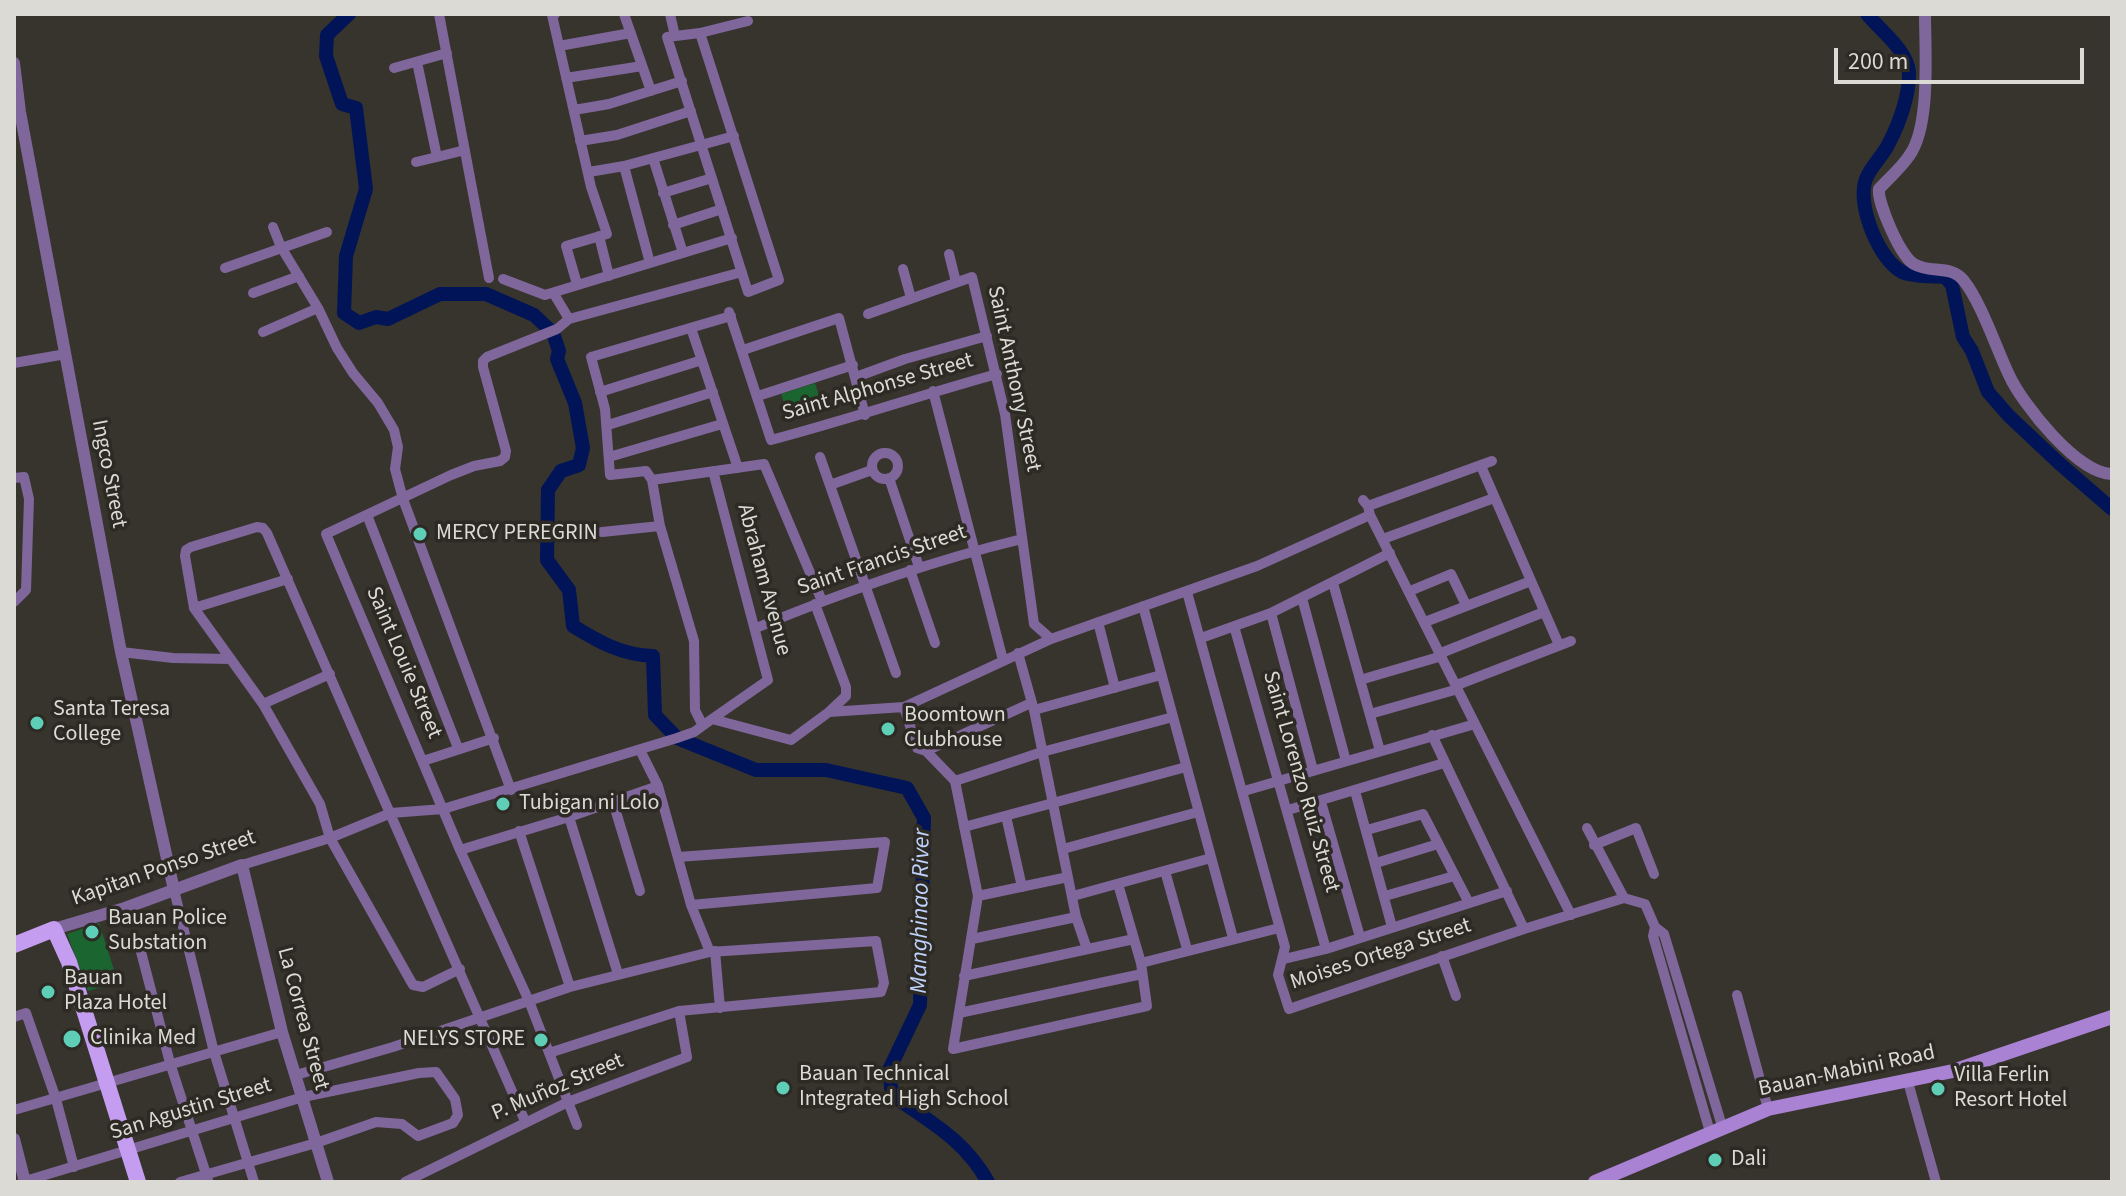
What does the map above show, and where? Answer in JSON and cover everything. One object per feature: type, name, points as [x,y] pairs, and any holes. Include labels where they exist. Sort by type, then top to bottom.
[{"type":"main road","name":"Kapitan Ponso Street","points":[[14,945],[54,929]]},
{"type":"main road","points":[[54,929],[69,962],[138,1182]]},
{"type":"main road","name":"Bauan-Mabini Road","points":[[1595,1182],[1768,1109],[1953,1071],[2112,1017]]},
{"type":"street","points":[[439,14],[489,278]]},
{"type":"street","points":[[555,14],[552,15],[580,141],[607,234],[566,246],[577,284]]},
{"type":"street","points":[[624,14],[651,91]]},
{"type":"street","points":[[670,14],[675,36]]},
{"type":"street","points":[[1925,14],[1925,95],[1921,123],[1909,156],[1879,189],[1881,205],[1906,259],[1915,265],[1950,270],[1967,283],[2009,376],[2050,432],[2093,469],[2112,474]]},
{"type":"street","points":[[700,33],[779,280],[748,292],[667,37],[700,33],[748,21]]},
{"type":"street","points":[[559,46],[631,33]]},
{"type":"street","points":[[394,68],[447,53]]},
{"type":"street","points":[[417,62],[437,157]]},
{"type":"street","name":"Ingco Street","points":[[14,63],[20,112],[121,652],[174,890]]},
{"type":"street","points":[[566,78],[642,66]]},
{"type":"street","points":[[574,110],[609,104],[682,81]]},
{"type":"street","points":[[580,141],[617,135],[691,111]]},
{"type":"street","points":[[589,172],[624,166],[734,136]]},
{"type":"street","points":[[416,162],[465,150]]},
{"type":"street","points":[[653,158],[683,253]]},
{"type":"street","points":[[624,166],[650,263]]},
{"type":"street","points":[[663,193],[712,178]]},
{"type":"street","points":[[673,225],[722,209]]},
{"type":"street","points":[[273,227],[281,247],[353,373],[378,403],[394,430],[398,447],[395,469],[403,499],[511,790]]},
{"type":"street","points":[[225,268],[327,232]]},
{"type":"street","points":[[599,236],[609,276]]},
{"type":"street","points":[[503,279],[545,295],[554,294],[577,284],[732,238]]},
{"type":"street","points":[[949,254],[956,282]]},
{"type":"street","points":[[903,269],[911,298]]},
{"type":"street","points":[[458,748],[367,515],[451,475],[505,457],[483,361],[557,329],[569,319],[742,272]]},
{"type":"street","points":[[253,293],[299,276]]},
{"type":"street","name":"Saint Anthony Street","points":[[868,314],[972,277],[1005,414],[1034,624],[1051,639]]},
{"type":"street","points":[[554,294],[569,319]]},
{"type":"street","points":[[263,332],[318,308]]},
{"type":"street","points":[[652,480],[764,464],[818,603],[846,687],[846,696],[791,740],[707,722],[695,710],[694,641],[660,526],[652,480],[646,471],[610,475],[608,425],[591,357],[730,314],[758,396],[987,336]]},
{"type":"street","points":[[743,350],[839,318],[865,415]]},
{"type":"street","points":[[691,328],[738,468]]},
{"type":"street","points":[[14,363],[66,354]]},
{"type":"street","points":[[600,392],[702,360]]},
{"type":"street","name":"Saint Alphonse Street","points":[[758,396],[771,440],[997,374]]},
{"type":"street","points":[[933,391],[1003,660]]},
{"type":"street","points":[[608,425],[713,392]]},
{"type":"street","points":[[609,457],[722,424]]},
{"type":"street","points":[[891,454],[898,467],[889,478],[879,478],[872,470],[876,455],[891,454]]},
{"type":"street","points":[[820,457],[896,673]]},
{"type":"street","points":[[829,712],[904,707],[1051,639],[1257,566],[1367,507],[1487,464],[1494,498],[1559,645]]},
{"type":"street","points":[[830,485],[872,470]]},
{"type":"street","name":"Abraham Avenue","points":[[707,722],[768,680],[713,471]]},
{"type":"street","points":[[14,478],[24,477],[29,499],[26,590],[14,602]]},
{"type":"street","points":[[889,478],[935,643]]},
{"type":"street","points":[[1383,539],[1494,498]]},
{"type":"street","points":[[1367,507],[1571,915]]},
{"type":"street","name":"Saint Louie Street","points":[[367,515],[326,534],[460,850],[529,1001],[577,1125]]},
{"type":"street","points":[[602,532],[660,526]]},
{"type":"street","points":[[460,969],[423,987],[413,985],[330,838],[320,804],[263,704],[194,608],[186,550],[257,527],[263,528],[330,674],[460,969],[525,1121]]},
{"type":"street","name":"Saint Francis Street","points":[[756,628],[866,584],[974,550],[1022,539]]},
{"type":"street","points":[[1201,638],[1271,613],[1390,553]]},
{"type":"street","points":[[1410,591],[1451,574],[1466,605]]},
{"type":"street","points":[[194,608],[288,579]]},
{"type":"street","points":[[1425,622],[1531,581]]},
{"type":"street","points":[[1333,583],[1380,751]]},
{"type":"street","name":"Moises Ortega Street","points":[[1187,592],[1285,947],[1278,975],[1289,1009],[1624,898]]},
{"type":"street","points":[[1302,598],[1346,761]]},
{"type":"street","points":[[1143,606],[1233,938]]},
{"type":"street","points":[[1360,680],[1442,655],[1544,612]]},
{"type":"street","points":[[1271,613],[1313,770]]},
{"type":"street","points":[[1098,622],[1115,688]]},
{"type":"street","name":"Saint Lorenzo Ruiz Street","points":[[1234,626],[1326,949]]},
{"type":"street","points":[[1370,714],[1458,687],[1571,641]]},
{"type":"street","points":[[121,652],[173,658],[231,659]]},
{"type":"street","points":[[1018,653],[1033,707],[1076,917],[1087,949]]},
{"type":"street","points":[[263,704],[330,674]]},
{"type":"street","points":[[926,751],[1033,707],[1161,675]]},
{"type":"street","points":[[904,707],[917,748],[926,751],[955,781],[978,896],[953,1049],[1147,1006],[1142,968],[1118,884]]},
{"type":"street","points":[[955,781],[1042,752],[1173,717]]},
{"type":"street","name":"Kapitan Ponso Street","points":[[54,929],[330,838],[391,813],[443,809],[511,790],[677,738],[694,732],[707,722]]},
{"type":"street","points":[[1244,791],[1475,724]]},
{"type":"street","points":[[1432,735],[1524,929]]},
{"type":"street","points":[[423,761],[494,738]]},
{"type":"street","points":[[640,750],[658,786],[691,905],[712,951],[720,1008]]},
{"type":"street","points":[[1288,810],[1444,763]]},
{"type":"street","points":[[964,827],[1186,767]]},
{"type":"street","points":[[460,850],[658,786]]},
{"type":"street","points":[[1355,791],[1392,927]]},
{"type":"street","points":[[613,802],[640,891]]},
{"type":"street","points":[[1321,802],[1360,937]]},
{"type":"street","points":[[1063,849],[1198,812]]},
{"type":"street","points":[[1367,830],[1423,814],[1469,903]]},
{"type":"street","points":[[1006,816],[1022,887]]},
{"type":"street","points":[[569,817],[618,974]]},
{"type":"street","points":[[1587,828],[1624,898],[1645,904],[1655,927],[1653,936],[1716,1129]]},
{"type":"street","points":[[1594,845],[1636,828],[1654,874]]},
{"type":"street","points":[[519,831],[570,987]]},
{"type":"street","points":[[678,857],[885,842],[877,888],[691,905]]},
{"type":"street","points":[[1376,863],[1438,844]]},
{"type":"street","points":[[1073,896],[1211,858]]},
{"type":"street","name":"La Correa Street","points":[[242,865],[282,1032],[328,1182]]},
{"type":"street","points":[[1165,871],[1187,949]]},
{"type":"street","points":[[1385,896],[1454,876]]},
{"type":"street","points":[[978,896],[1068,877]]},
{"type":"street","points":[[174,890],[214,1052],[254,1182]]},
{"type":"street","points":[[1284,959],[1326,949],[1507,891]]},
{"type":"street","points":[[972,939],[1076,917]]},
{"type":"street","points":[[959,1013],[1142,968],[1187,949],[1279,928]]},
{"type":"street","points":[[964,976],[1134,939]]},
{"type":"street","points":[[296,1075],[393,1047],[570,987],[712,951],[876,941],[884,983],[881,992],[679,1011],[549,1053]]},
{"type":"street","points":[[140,948],[170,1063],[208,1179]]},
{"type":"street","points":[[1442,956],[1456,996]]},
{"type":"street","points":[[1737,995],[1768,1109]]},
{"type":"street","name":"P. Muñoz Street","points":[[405,1182],[525,1121],[687,1057],[679,1011]]},
{"type":"street","points":[[14,1017],[26,1013],[56,1099],[74,1167]]},
{"type":"street","points":[[14,1110],[282,1032]]},
{"type":"street","name":"San Agustin Street","points":[[24,1182],[303,1097],[419,1073],[436,1072],[455,1099],[458,1115],[453,1123],[418,1136],[402,1124],[376,1122],[316,1143]]},
{"type":"street","points":[[1908,1082],[1936,1182]]},
{"type":"street","points":[[14,1139],[24,1182]]},
{"type":"street","points":[[180,1182],[208,1179],[316,1143]]},
{"type":"green space","points":[[815,383],[821,402],[787,413],[781,394]]},
{"type":"green space","points":[[99,923],[118,982],[88,991],[67,934]]},
{"type":"waterway","name":"Manghinao River","points":[[349,14],[327,35],[326,56],[342,104],[356,108],[366,189],[346,256],[344,313],[359,323],[376,317],[388,319],[440,294],[486,294],[534,315],[553,333],[559,351],[557,359],[575,403],[583,448],[579,465],[561,471],[548,490],[547,560],[569,590],[573,626],[611,647],[653,656],[655,715],[677,738],[756,770],[826,770],[907,788],[924,818],[920,1005],[889,1070],[892,1095],[957,1143],[988,1182]]},
{"type":"waterway","points":[[1867,14],[1899,48],[1909,72],[1908,90],[1900,118],[1886,148],[1868,174],[1864,190],[1867,216],[1878,244],[1893,266],[1902,272],[1945,277],[1952,285],[1963,337],[1972,351],[1988,392],[2009,416],[2112,509]]},
{"type":"place","name":"MERCY PEREGRIN","points":[[420,534]]},
{"type":"place","name":"Santa Teresa College","points":[[37,723]]},
{"type":"place","name":"Boomtown Clubhouse","points":[[888,729]]},
{"type":"place","name":"Tubigan ni Lolo","points":[[503,804]]},
{"type":"place","name":"Bauan Police Substation","points":[[92,932]]},
{"type":"place","name":"Bauan Plaza Hotel","points":[[48,992]]},
{"type":"place","name":"Clinika Med","points":[[72,1039]]},
{"type":"place","name":"NELYS STORE","points":[[541,1040]]},
{"type":"place","name":"Bauan Technical Integrated High School","points":[[783,1088]]},
{"type":"place","name":"Villa Ferlin Resort Hotel","points":[[1938,1089]]},
{"type":"place","name":"Dali","points":[[1715,1160]]}]
